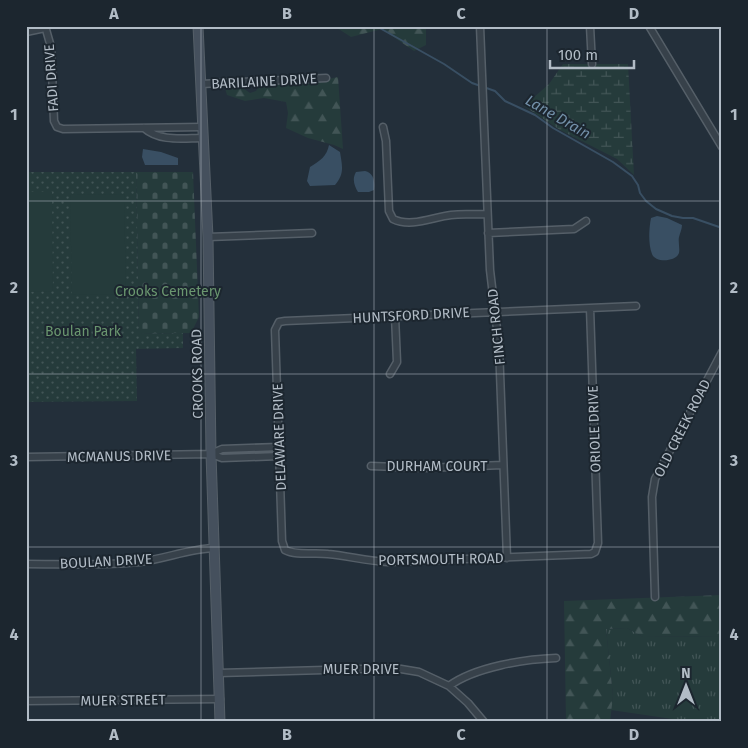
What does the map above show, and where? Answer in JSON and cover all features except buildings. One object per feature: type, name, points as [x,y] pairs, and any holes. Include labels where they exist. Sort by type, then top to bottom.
[{"type":"main road","name":"CROOKS ROAD","points":[[198,26],[208,237],[211,454],[220,722]]},
{"type":"street","name":"FINCH ROAD","points":[[480,26],[488,233],[494,311],[499,346],[506,558]]},
{"type":"street","points":[[590,26],[592,64]]},
{"type":"street","points":[[649,26],[722,147]]},
{"type":"street","points":[[26,32],[45,27]]},
{"type":"street","name":"FADI DRIVE","points":[[45,27],[51,47],[54,122],[60,128],[144,128]]},
{"type":"street","name":"BARILAINE DRIVE","points":[[201,84],[326,78]]},
{"type":"street","points":[[144,128],[202,127]]},
{"type":"street","points":[[383,127],[386,141],[389,211],[393,219],[401,222],[432,220],[450,215],[487,214]]},
{"type":"street","points":[[144,128],[151,134],[161,138],[203,138]]},
{"type":"street","points":[[488,233],[574,229],[586,221]]},
{"type":"street","points":[[208,237],[312,233]]},
{"type":"street","name":"HUNTSFORD DRIVE","points":[[277,324],[285,321],[636,306]]},
{"type":"street","name":"ORIOLE DRIVE","points":[[590,308],[598,543],[596,550]]},
{"type":"street","points":[[390,374],[397,362],[395,316]]},
{"type":"street","name":"DELAWARE DRIVE","points":[[277,324],[275,330],[282,544],[285,550]]},
{"type":"street","name":"OLD CREEK ROAD","points":[[655,597],[652,497],[655,479],[722,352]]},
{"type":"street","points":[[211,454],[222,449],[279,447]]},
{"type":"street","points":[[211,454],[222,458],[279,456]]},
{"type":"street","name":"MCMANUS DRIVE","points":[[26,457],[211,454]]},
{"type":"street","name":"DURHAM COURT","points":[[371,466],[424,468],[504,465]]},
{"type":"street","name":"BOULAN DRIVE","points":[[26,564],[136,562],[159,559],[195,549],[214,548]]},
{"type":"street","name":"PORTSMOUTH ROAD","points":[[285,550],[388,562],[591,554],[596,550]]},
{"type":"street","points":[[449,686],[461,679],[494,668],[524,661],[556,658]]},
{"type":"street","name":"MUER DRIVE","points":[[218,673],[395,668],[419,672],[449,686],[468,703],[484,722]]},
{"type":"street","name":"MUER STREET","points":[[26,701],[220,699]]},
{"type":"green space","points":[[334,26],[426,26],[426,45],[414,51],[382,29],[351,37]]},
{"type":"green space","points":[[563,64],[628,64],[634,175],[617,159],[560,130],[524,106],[549,84]]},
{"type":"green space","points":[[338,77],[343,149],[308,138],[286,128],[288,113],[286,102],[264,98],[245,101],[227,95],[224,85],[237,84],[250,93],[256,91],[261,83],[317,81]]},
{"type":"green space","name":"Boulan Park","points":[[26,172],[136,172],[139,334],[183,333],[183,348],[136,349],[137,401],[26,402]]},
{"type":"green space","name":"Crooks Cemetery","points":[[136,172],[193,172],[199,317],[191,333],[139,334]]},
{"type":"green space","points":[[26,192],[52,192],[53,291],[26,292]]},
{"type":"green space","points":[[124,194],[126,294],[72,295],[70,195]]},
{"type":"green space","points":[[722,595],[722,636],[643,637],[627,628],[606,629],[613,696],[610,722],[566,722],[564,601]]},
{"type":"green space","points":[[627,628],[643,637],[722,636],[722,722],[693,722],[611,710],[613,696],[606,629]]},
{"type":"water","points":[[329,145],[340,152],[342,169],[340,177],[335,185],[310,186],[307,181],[310,167],[322,158],[327,152]]},
{"type":"water","points":[[143,149],[161,152],[178,158],[178,165],[145,165],[142,157]]},
{"type":"water","points":[[365,171],[373,178],[374,190],[358,192],[355,187],[354,177],[356,172]]},
{"type":"water","points":[[657,216],[667,218],[682,225],[679,253],[670,260],[657,259],[652,254],[649,236],[651,218]]},
{"type":"waterway","name":"Lane Drain","points":[[376,26],[444,64],[472,83],[495,91],[505,101],[535,115],[553,128],[613,162],[632,176],[638,185],[640,193],[656,209],[672,216],[693,218],[722,228]]}]
